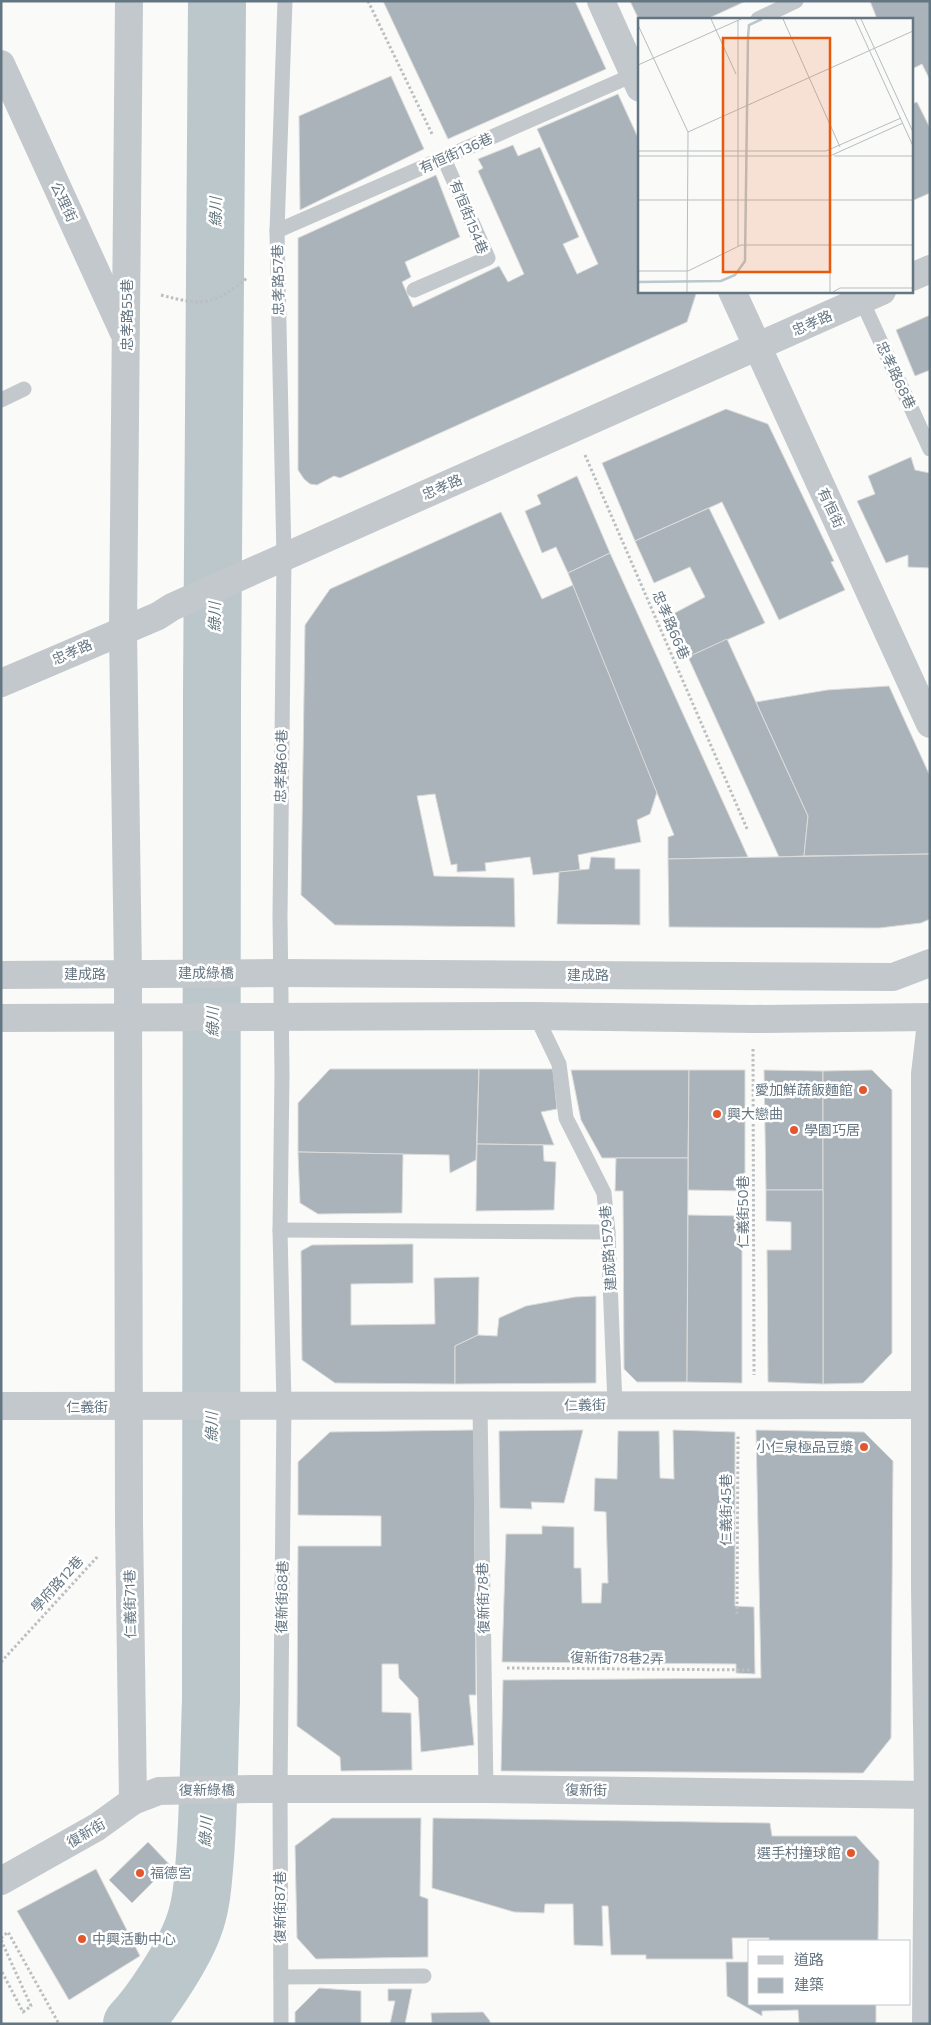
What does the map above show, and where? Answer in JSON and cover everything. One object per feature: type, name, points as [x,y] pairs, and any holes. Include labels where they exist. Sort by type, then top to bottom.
[{"type":"street","name":"忠孝路55巷","points":[[123,629],[129,1]]},
{"type":"street","points":[[600,1],[638,78]]},
{"type":"street","name":"公理街","points":[[1,64],[127,339]]},
{"type":"street","points":[[914,276],[930,269]]},
{"type":"street","name":"有恒街","points":[[732,292],[930,724]]},
{"type":"street","name":"忠孝路","points":[[1,683],[123,629],[158,616],[172,607],[872,296]]},
{"type":"street","points":[[123,629],[128,1018]]},
{"type":"street","name":"建成路","points":[[243,973],[893,977],[930,963]]},
{"type":"street","name":"建成路","points":[[1,975],[170,973]]},
{"type":"street","name":"建成綠橋","points":[[170,973],[243,973]]},
{"type":"street","points":[[1,1018],[536,1016],[753,1019],[930,1017]]},
{"type":"street","name":"仁義街71巷","points":[[128,1018],[129,1522],[133,1802]]},
{"type":"street","points":[[926,2024],[929,1795],[925,1587],[928,1405],[925,1074],[930,1030]]},
{"type":"street","name":"仁義街","points":[[1,1406],[284,1405],[480,1407],[928,1405]]},
{"type":"street","name":"復新街","points":[[243,1790],[486,1789],[929,1795]]},
{"type":"street","name":"復新街","points":[[1,1881],[97,1827],[133,1802],[159,1791],[171,1790]]},
{"type":"street","name":"復新綠橋","points":[[171,1790],[243,1790]]},
{"type":"lane","name":"忠孝路57巷","points":[[284,558],[277,232],[285,1]]},
{"type":"lane","points":[[760,18],[796,1]]},
{"type":"lane","name":"有恒街136巷","points":[[277,232],[444,158],[638,78]]},
{"type":"lane","name":"有恒街154巷","points":[[414,290],[488,258],[444,158]]},
{"type":"lane","name":"忠孝路68巷","points":[[872,296],[930,449]]},
{"type":"lane","points":[[1,400],[24,389]]},
{"type":"lane","name":"忠孝路60巷","points":[[280,1230],[282,1017],[280,917],[284,558]]},
{"type":"lane","name":"建成路1579巷","points":[[536,1016],[559,1064],[566,1118],[604,1193],[608,1232],[615,1405]]},
{"type":"lane","points":[[280,1230],[608,1232]]},
{"type":"lane","name":"復新街88巷","points":[[280,1230],[284,1405],[280,1789]]},
{"type":"lane","name":"復新街78巷","points":[[480,1407],[486,1789]]},
{"type":"lane","name":"復新街87巷","points":[[280,1789],[281,2024]]},
{"type":"lane","points":[[280,1977],[424,1976]]},
{"type":"path","points":[[368,1],[444,158]]},
{"type":"path","points":[[161,295],[190,303],[211,301],[231,291],[248,278]]},
{"type":"path","name":"忠孝路66巷","points":[[574,428],[748,831]]},
{"type":"path","name":"仁義街50巷","points":[[746,1406],[755,1320],[753,1019]]},
{"type":"path","name":"仁義街45巷","points":[[737,1614],[746,1406]]},
{"type":"path","name":"學府路12巷","points":[[1,1662],[129,1522]]},
{"type":"path","name":"復新街78巷2弄","points":[[484,1667],[750,1670]]},
{"type":"path","points":[[1,1970],[23,2012],[31,2006],[1,1939],[8,1932],[59,2024]]},
{"type":"building","points":[[383,1],[575,1],[606,69],[448,139]]},
{"type":"building","points":[[630,1],[746,1],[709,18],[638,18]]},
{"type":"building","points":[[870,1],[930,1],[930,80],[922,64],[914,68],[914,18],[877,18]]},
{"type":"building","points":[[391,76],[424,149],[300,210],[299,116]]},
{"type":"building","points":[[618,94],[638,138],[638,292],[697,292],[687,322],[340,478],[334,476],[317,485],[310,484],[298,470],[298,238],[436,175],[460,237],[405,262],[411,277],[402,282],[413,307],[499,266],[508,282],[524,274],[478,171],[483,168],[478,159],[513,145],[518,156],[540,147],[579,237],[563,244],[577,274],[598,264],[537,129]]},
{"type":"building","points":[[917,102],[930,128],[930,193],[914,200],[914,103]]},
{"type":"building","points":[[930,315],[930,370],[915,376],[896,330]]},
{"type":"building","points":[[726,409],[768,424],[834,561],[831,562],[845,590],[779,620],[722,502],[635,541],[602,463]]},
{"type":"building","points":[[911,457],[915,470],[930,473],[930,568],[908,567],[908,555],[886,563],[857,501],[875,494],[868,476]]},
{"type":"building","points":[[577,476],[610,553],[568,573],[556,547],[542,553],[525,511],[541,504],[537,495]]},
{"type":"building","points":[[709,508],[765,623],[688,657],[669,616],[705,597],[690,567],[654,583],[635,541]]},
{"type":"building","points":[[501,512],[542,599],[573,585],[657,792],[650,814],[637,820],[641,842],[578,855],[580,870],[533,875],[530,857],[485,863],[486,871],[457,872],[457,864],[451,865],[435,794],[417,796],[434,876],[514,878],[515,927],[335,925],[301,895],[305,625],[330,589]]},
{"type":"building","points":[[610,553],[748,857],[668,859],[668,837],[674,835],[568,573]]},
{"type":"building","points":[[727,639],[808,816],[804,856],[779,857],[688,657]]},
{"type":"building","points":[[889,686],[930,776],[930,854],[804,856],[808,816],[756,702],[827,690]]},
{"type":"building","points":[[930,854],[930,919],[921,923],[879,928],[669,927],[668,859]]},
{"type":"building","points":[[591,857],[615,858],[615,869],[640,869],[640,925],[557,924],[559,872],[589,869]]},
{"type":"building","points":[[330,1069],[479,1069],[476,1160],[450,1173],[449,1155],[298,1152],[298,1103]]},
{"type":"building","points":[[479,1069],[553,1069],[557,1109],[541,1112],[554,1145],[477,1144]]},
{"type":"building","points":[[571,1070],[689,1070],[688,1158],[602,1158],[581,1120]]},
{"type":"building","name":"興大戀曲","points":[[689,1070],[745,1070],[745,1191],[688,1190]]},
{"type":"building","name":"學園巧居","points":[[764,1070],[823,1071],[823,1190],[766,1190]]},
{"type":"building","points":[[872,1070],[892,1090],[892,1353],[863,1383],[823,1384],[823,1071]]},
{"type":"building","points":[[477,1144],[543,1145],[544,1161],[556,1162],[554,1210],[476,1211]]},
{"type":"building","points":[[298,1152],[403,1154],[402,1213],[318,1214],[300,1203]]},
{"type":"building","points":[[616,1158],[688,1158],[687,1382],[637,1382],[624,1369],[623,1191],[615,1191]]},
{"type":"building","points":[[766,1190],[823,1190],[823,1384],[768,1382],[767,1250],[791,1250],[791,1222],[766,1221]]},
{"type":"building","points":[[688,1215],[742,1216],[742,1383],[687,1382]]},
{"type":"building","points":[[413,1244],[413,1283],[351,1284],[351,1325],[435,1324],[434,1278],[479,1277],[478,1335],[455,1346],[455,1384],[335,1383],[302,1360],[301,1251],[312,1245]]},
{"type":"building","points":[[596,1296],[596,1383],[455,1384],[455,1346],[478,1335],[497,1336],[499,1318],[526,1306],[575,1297]]},
{"type":"building","points":[[474,1430],[476,1695],[469,1695],[474,1745],[421,1752],[418,1698],[399,1678],[398,1664],[382,1664],[382,1712],[411,1713],[412,1770],[341,1771],[340,1757],[297,1726],[298,1546],[381,1546],[381,1516],[298,1515],[298,1462],[330,1432]]},
{"type":"building","points":[[583,1430],[564,1503],[531,1502],[532,1509],[500,1508],[499,1431]]},
{"type":"building","points":[[673,1430],[735,1432],[735,1606],[754,1607],[755,1674],[736,1673],[736,1664],[502,1662],[506,1534],[542,1534],[542,1526],[574,1527],[574,1568],[581,1568],[582,1603],[601,1603],[602,1583],[608,1583],[606,1512],[594,1511],[595,1478],[617,1479],[618,1431],[659,1431],[660,1478],[674,1479]]},
{"type":"building","points":[[756,1430],[864,1432],[893,1461],[891,1738],[863,1773],[501,1771],[503,1680],[761,1678]]},
{"type":"building","points":[[332,1818],[421,1818],[420,1896],[428,1899],[428,1957],[316,1959],[297,1938],[295,1846]]},
{"type":"building","points":[[433,1818],[770,1823],[772,1836],[856,1836],[879,1861],[878,1940],[732,1938],[733,1959],[646,1959],[646,1955],[611,1955],[608,1906],[602,1906],[603,1946],[574,1945],[573,1904],[545,1904],[544,1913],[514,1912],[432,1888]]},
{"type":"building","name":"福德宮","points":[[148,1842],[170,1865],[132,1903],[109,1880]]},
{"type":"building","name":"中興活動中心","points":[[96,1869],[140,1956],[69,2000],[17,1911]]},
{"type":"building","points":[[726,1962],[748,1962],[748,2005],[876,2005],[876,2024],[799,2023],[798,2010],[762,2011],[762,2016],[727,1996]]},
{"type":"building","points":[[319,1988],[361,1991],[361,2024],[295,2024],[295,2012]]},
{"type":"building","points":[[388,1989],[412,1989],[405,2024],[390,2024],[395,2001],[388,2001]]},
{"type":"building","points":[[483,2012],[490,2021],[490,2024],[432,2024],[431,2013]]},
{"type":"waterway","name":"綠川","points":[[132,2024],[149,2004],[166,1978],[193,1928],[202,1892],[207,1818],[211,1701],[212,693],[217,1]]},
{"type":"place","name":"愛加鮮蔬飯麵館","points":[[863,1090]]},
{"type":"place","name":"興大戀曲","points":[[717,1114]]},
{"type":"place","name":"學園巧居","points":[[794,1130]]},
{"type":"place","name":"小仁泉極品豆漿","points":[[864,1447]]},
{"type":"place","name":"選手村撞球館","points":[[851,1853]]},
{"type":"place","name":"福德宮","points":[[140,1873]]},
{"type":"place","name":"中興活動中心","points":[[82,1939]]}]
